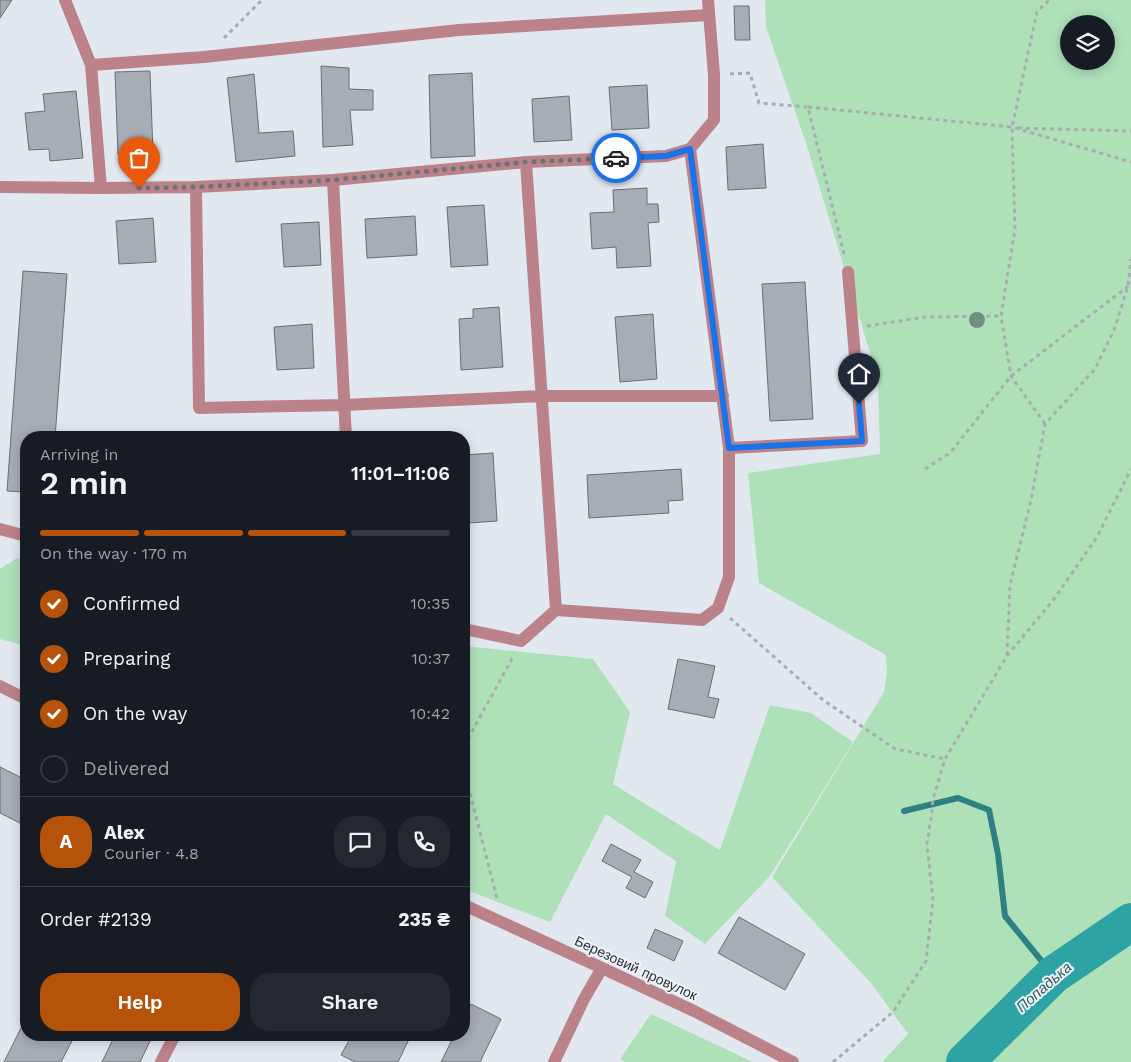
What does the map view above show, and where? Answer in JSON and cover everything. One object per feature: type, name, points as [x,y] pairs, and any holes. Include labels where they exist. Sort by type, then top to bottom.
[{"type":"street","points":[[65,0],[91,65],[101,188]]},
{"type":"street","points":[[0,187],[196,187],[333,180],[526,162],[666,156],[690,149],[714,120],[714,75],[708,0]]},
{"type":"street","points":[[91,65],[204,58],[460,30],[709,15]]},
{"type":"street","points":[[470,629],[521,641],[556,610],[702,620],[718,608],[729,577],[729,448],[690,149]]},
{"type":"street","points":[[526,162],[556,610]]},
{"type":"street","points":[[333,180],[346,431]]},
{"type":"street","points":[[196,187],[199,408],[344,405],[542,396],[723,396]]},
{"type":"street","points":[[729,448],[862,441],[848,272]]},
{"type":"street","points":[[0,529],[20,534]]},
{"type":"street","points":[[0,686],[20,696]]},
{"type":"street","name":"Березовий провулок","points":[[470,908],[694,1011],[793,1062]]},
{"type":"street","points":[[554,1062],[584,999],[602,968]]},
{"type":"street","points":[[161,1062],[172,1041]]},
{"type":"path","points":[[204,58],[262,0]]},
{"type":"path","points":[[1045,424],[1011,376],[1001,316],[1015,229],[1012,127],[1037,12],[1049,0]]},
{"type":"path","points":[[714,75],[750,73],[759,103],[1012,127],[1131,131]]},
{"type":"path","points":[[808,107],[848,272]]},
{"type":"path","points":[[1012,127],[1131,162]]},
{"type":"path","points":[[1007,656],[1010,586],[1031,500],[1045,424],[1095,369],[1114,330],[1130,285],[1131,258]]},
{"type":"path","points":[[925,469],[950,453],[1011,376],[1130,285]]},
{"type":"path","points":[[853,328],[926,317],[1001,316]]},
{"type":"path","points":[[833,1062],[893,1012],[926,960],[933,900],[927,844],[933,799],[945,759],[1007,656],[1054,599],[1097,538],[1131,469]]},
{"type":"path","points":[[718,608],[823,700],[895,749],[945,759]]},
{"type":"path","points":[[470,735],[521,641]]},
{"type":"path","points":[[470,794],[503,923]]},
{"type":"green space","points":[[765,0],[1131,0],[1131,1062],[882,1062],[908,1034],[871,983],[772,877],[884,692],[887,673],[886,655],[759,583],[748,473],[880,454],[878,379],[807,146],[766,27]]},
{"type":"green space","points":[[17,558],[20,559],[20,644],[0,639],[0,569]]},
{"type":"green space","points":[[470,647],[593,659],[630,712],[613,784],[720,850],[770,705],[811,713],[853,742],[770,876],[705,944],[665,916],[676,861],[606,814],[550,922],[470,891]]},
{"type":"green space","points":[[651,1014],[753,1062],[625,1062],[620,1059]]},
{"type":"building","points":[[0,0],[12,0],[0,18]]},
{"type":"building","points":[[734,6],[749,6],[750,40],[735,40]]},
{"type":"building","points":[[321,66],[349,68],[349,89],[373,90],[373,110],[350,110],[353,145],[323,147]]},
{"type":"building","points":[[150,71],[153,153],[118,155],[115,72]]},
{"type":"building","points":[[472,73],[475,156],[431,158],[429,75]]},
{"type":"building","points":[[254,74],[259,133],[293,131],[295,156],[236,162],[227,78]]},
{"type":"building","points":[[647,85],[649,128],[612,130],[609,87]]},
{"type":"building","points":[[76,91],[83,158],[50,161],[49,149],[29,150],[25,113],[45,111],[43,94]]},
{"type":"building","points":[[569,96],[572,140],[534,142],[532,99]]},
{"type":"building","points":[[763,144],[766,188],[728,190],[726,147]]},
{"type":"building","points":[[647,188],[647,204],[658,204],[659,222],[648,223],[651,266],[617,268],[616,247],[592,249],[590,213],[614,212],[613,190]]},
{"type":"building","points":[[484,205],[488,265],[451,267],[447,207]]},
{"type":"building","points":[[415,216],[417,255],[367,258],[365,219]]},
{"type":"building","points":[[153,218],[156,262],[119,264],[116,221]]},
{"type":"building","points":[[319,222],[321,265],[284,267],[281,224]]},
{"type":"building","points":[[23,271],[67,274],[56,431],[20,431],[20,492],[7,491]]},
{"type":"building","points":[[805,282],[813,419],[770,421],[762,284]]},
{"type":"building","points":[[499,307],[503,367],[461,370],[459,319],[473,318],[473,309]]},
{"type":"building","points":[[653,314],[657,379],[620,382],[615,317]]},
{"type":"building","points":[[312,324],[314,368],[277,370],[274,327]]},
{"type":"building","points":[[493,453],[497,521],[470,523],[470,455]]},
{"type":"building","points":[[681,469],[683,500],[668,501],[669,513],[589,518],[587,475]]},
{"type":"building","points":[[678,659],[715,666],[708,697],[719,699],[714,718],[668,709]]},
{"type":"building","points":[[0,767],[20,777],[20,823],[0,813]]},
{"type":"building","points":[[611,844],[641,860],[634,872],[653,882],[645,898],[626,888],[632,877],[602,861]]},
{"type":"building","points":[[739,917],[805,954],[785,990],[718,953]]},
{"type":"building","points":[[655,929],[683,941],[674,961],[647,948]]},
{"type":"building","points":[[471,1004],[501,1019],[480,1062],[441,1062],[452,1041],[470,1041]]},
{"type":"building","points":[[20,1030],[20,1041],[72,1041],[61,1062],[4,1062]]},
{"type":"building","points":[[112,1041],[150,1041],[140,1062],[102,1062]]},
{"type":"building","points":[[349,1041],[408,1041],[398,1062],[355,1062],[341,1055]]},
{"type":"waterway","points":[[904,811],[958,798],[989,810],[998,854],[1005,916],[1053,975]]},
{"type":"waterway","name":"Попадька","points":[[965,1062],[1053,975],[1131,922]]},
{"type":"way so far","points":[[139,188],[333,180],[526,162],[616,158]]},
{"type":"route","points":[[616,158],[666,156],[690,149],[729,448],[862,441],[859,404]]}]
